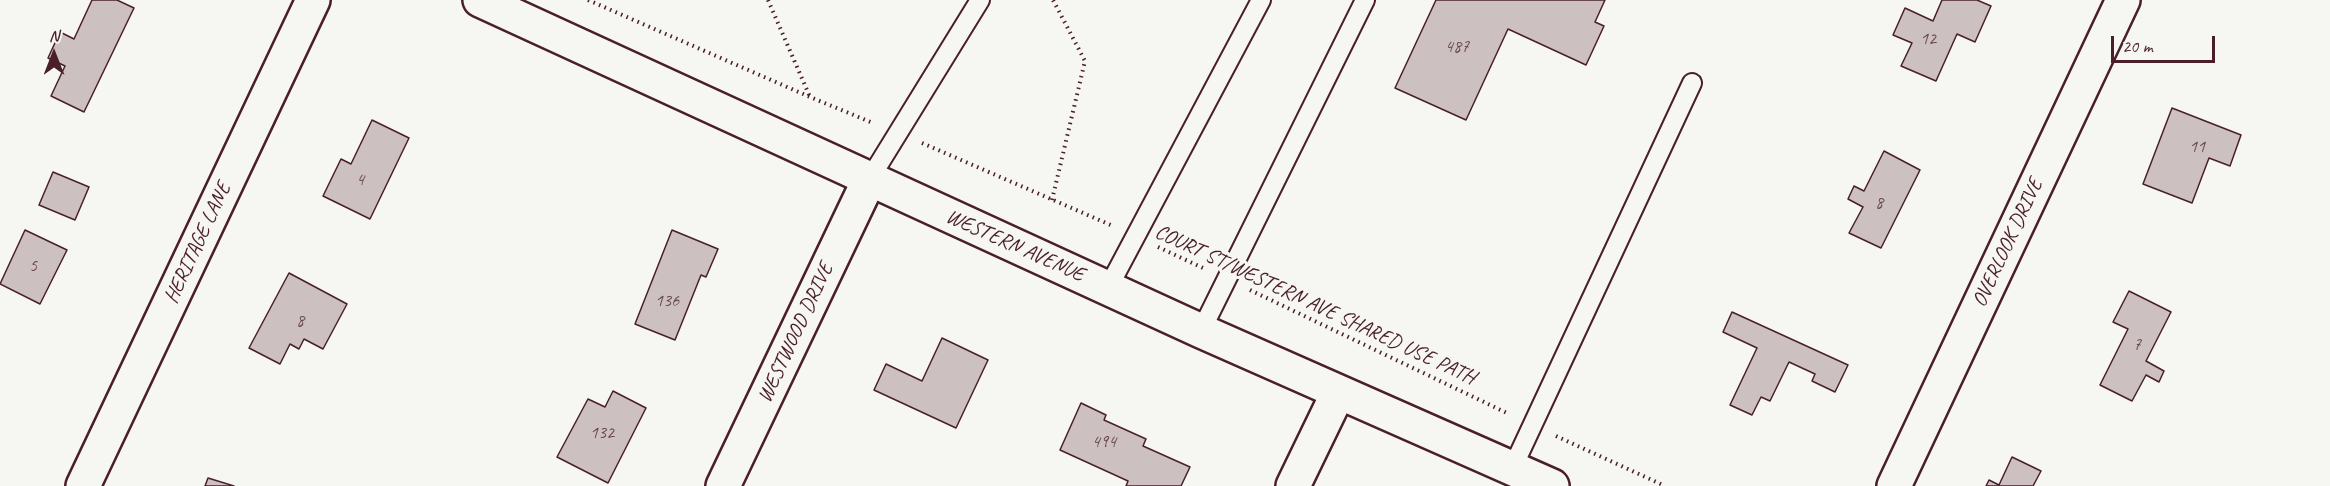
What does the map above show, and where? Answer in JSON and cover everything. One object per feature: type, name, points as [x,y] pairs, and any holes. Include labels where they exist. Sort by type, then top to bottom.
[{"type":"street","name":"HERITAGE LANE","points":[[83,486],[313,0]]},
{"type":"street","name":"WESTERN AVENUE","points":[[480,0],[1202,332],[1552,486]]},
{"type":"street","name":"OVERLOOK DRIVE","points":[[1893,486],[2123,0]]},
{"type":"street","name":"WESTWOOD DRIVE","points":[[723,486],[869,180]]},
{"type":"street","points":[[1293,486],[1338,393]]},
{"type":"lane","points":[[869,180],[980,0]]},
{"type":"lane","points":[[1108,288],[1261,0]]},
{"type":"lane","points":[[1202,332],[1365,0]]},
{"type":"lane","points":[[1512,469],[1692,83]]},
{"type":"path","points":[[588,0],[842,110]]},
{"type":"path","points":[[768,0],[810,97]]},
{"type":"path","points":[[1052,200],[1085,61],[1053,0]]},
{"type":"path","name":"COURT ST/WESTERN AVE SHARED USE PATH","points":[[950,155],[1227,279],[1665,486]]},
{"type":"building","points":[[92,0],[117,0],[134,8],[84,112],[51,96],[65,66],[48,58],[60,32],[74,39]]},
{"type":"building","points":[[1436,0],[1605,0],[1595,22],[1604,26],[1586,65],[1508,29],[1466,120],[1395,88]]},
{"type":"building","points":[[1942,0],[1977,0],[1991,6],[1975,42],[1957,34],[1936,81],[1901,66],[1912,43],[1893,35],[1905,8],[1933,21]]},
{"type":"building","points":[[2172,108],[2241,135],[2230,166],[2209,158],[2192,203],[2143,184]]},
{"type":"building","points":[[372,120],[409,138],[370,219],[323,196],[341,159],[351,164]]},
{"type":"building","points":[[1884,151],[1920,170],[1881,248],[1849,233],[1863,207],[1848,199],[1854,186],[1864,191]]},
{"type":"building","points":[[53,172],[89,187],[75,220],[39,205]]},
{"type":"building","points":[[25,230],[67,250],[40,304],[0,284]]},
{"type":"building","points":[[672,230],[718,249],[706,277],[701,275],[675,340],[635,324]]},
{"type":"building","points":[[289,273],[347,304],[323,349],[304,339],[299,349],[290,344],[280,364],[249,348]]},
{"type":"building","points":[[2129,291],[2171,312],[2146,361],[2164,371],[2159,382],[2146,375],[2132,401],[2100,385],[2128,329],[2113,322]]},
{"type":"building","points":[[1732,312],[1848,365],[1835,392],[1812,381],[1815,374],[1789,362],[1770,401],[1761,397],[1752,415],[1730,405],[1757,348],[1723,332]]},
{"type":"building","points":[[942,338],[988,360],[956,428],[874,390],[886,364],[922,381]]},
{"type":"building","points":[[613,391],[646,408],[608,483],[557,457],[588,399],[605,407]]},
{"type":"building","points":[[1081,403],[1106,415],[1104,420],[1146,439],[1143,446],[1190,467],[1181,486],[1126,486],[1128,481],[1060,450]]},
{"type":"building","points":[[2012,457],[2041,471],[2033,486],[1986,486],[1989,480],[1999,485]]},
{"type":"building","points":[[208,478],[234,486],[205,486]]}]
